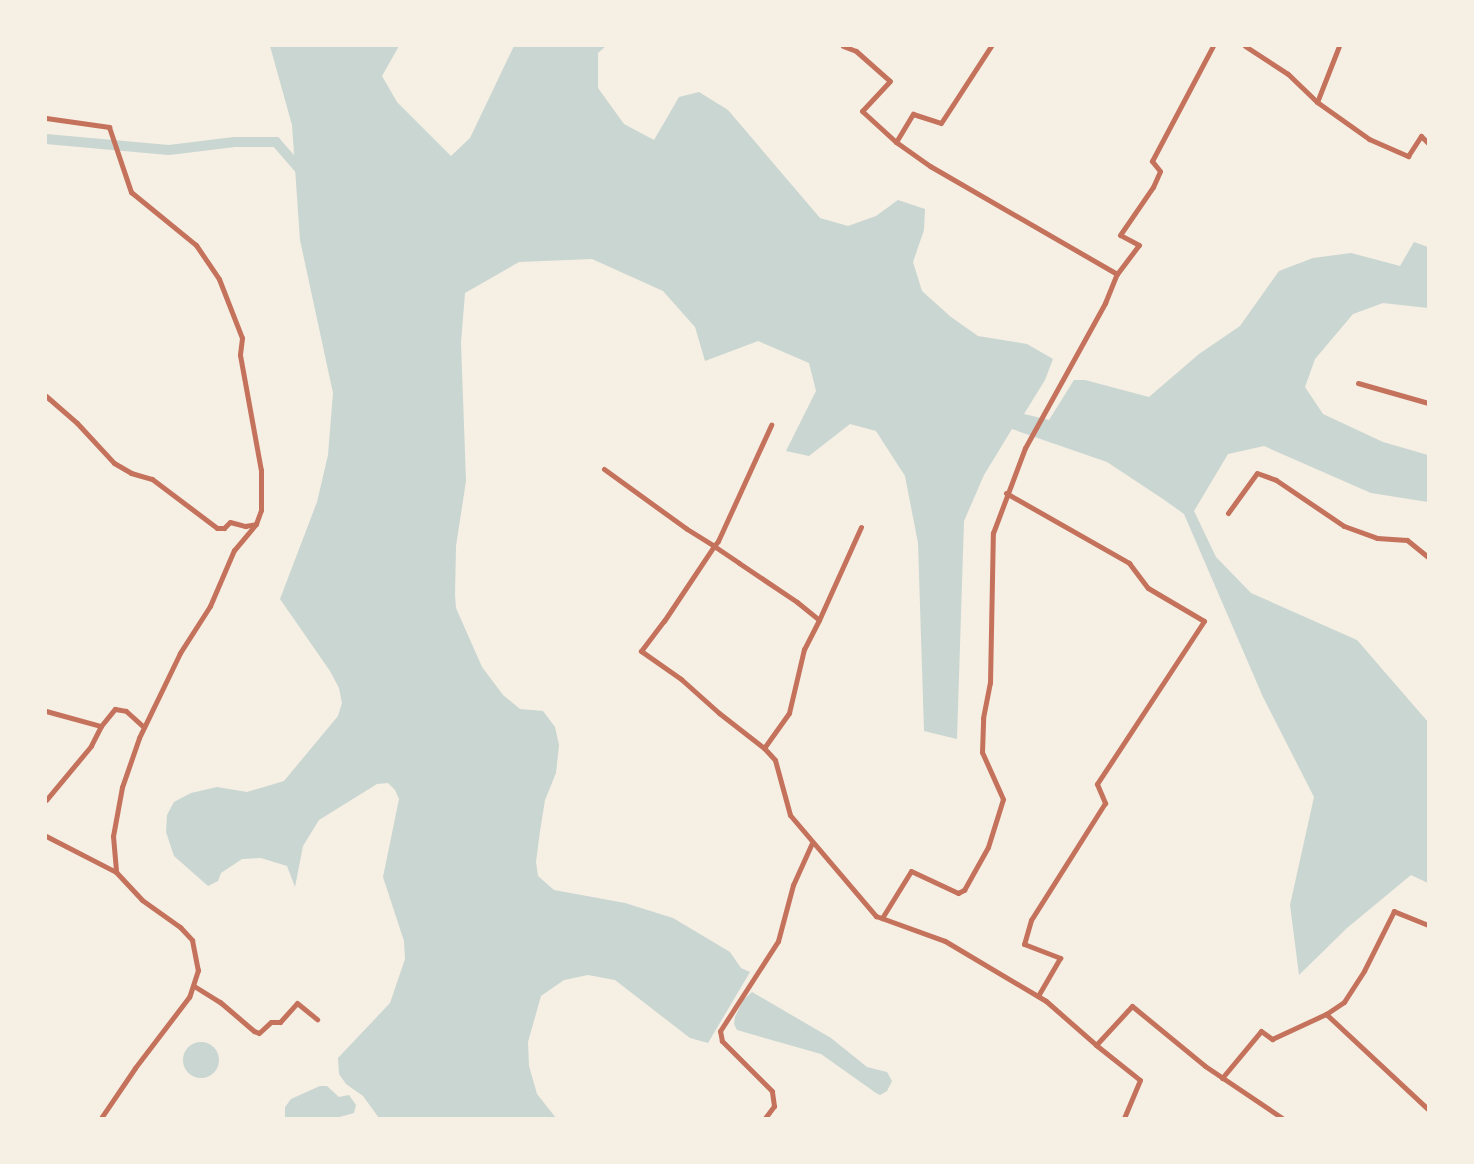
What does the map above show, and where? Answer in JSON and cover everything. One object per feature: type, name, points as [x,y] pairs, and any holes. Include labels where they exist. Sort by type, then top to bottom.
[{"type":"street","points":[[843,46],[856,51],[890,81],[862,111],[896,142],[930,166],[1116,274]]},
{"type":"street","points":[[896,142],[913,114],[941,122],[991,46]]},
{"type":"street","points":[[882,918],[911,870],[953,892],[964,890],[988,847],[1003,799],[982,752],[990,683],[993,533],[1006,492],[1025,448],[1105,303],[1116,274],[1139,245],[1120,234],[1153,187],[1160,171],[1152,161],[1213,46]]},
{"type":"street","points":[[1245,46],[1288,74],[1317,102],[1369,139],[1408,156],[1421,136],[1429,143]]},
{"type":"street","points":[[1317,102],[1339,46]]},
{"type":"street","points":[[46,118],[109,127],[131,192],[196,245],[219,279],[242,338],[240,355],[261,470],[261,510],[256,524],[234,550],[219,589],[187,639],[127,769],[115,819],[116,872]]},
{"type":"street","points":[[1358,383],[1429,403]]},
{"type":"street","points":[[46,396],[77,423],[114,463],[131,473],[152,479],[217,528],[224,528],[230,522],[245,526],[256,524]]},
{"type":"street","points":[[771,425],[714,547],[641,650],[681,679],[775,760],[790,815],[876,916],[945,941],[1038,996],[1140,1080],[1132,1107],[1124,1118]]},
{"type":"street","points":[[604,469],[819,620]]},
{"type":"street","points":[[1228,513],[1257,473],[1276,480],[1344,526],[1377,538],[1407,540],[1429,557]]},
{"type":"street","points":[[1006,492],[1129,563],[1148,588],[1204,621],[1097,784],[1105,803],[1031,920],[1024,944],[1060,958],[1038,996]]},
{"type":"street","points":[[764,748],[789,713],[804,649],[862,527]]},
{"type":"street","points":[[46,800],[91,746],[115,709],[126,711],[145,727]]},
{"type":"street","points":[[46,711],[102,726]]},
{"type":"street","points":[[46,836],[116,872],[142,900],[180,927],[192,940],[198,970],[194,986],[101,1118]]},
{"type":"street","points":[[765,1118],[775,1106],[772,1091],[722,1041],[720,1031],[778,941],[793,885],[812,843]]},
{"type":"street","points":[[1222,1078],[1261,1031],[1272,1039],[1326,1014],[1344,1002],[1364,971],[1394,911],[1429,925]]},
{"type":"street","points":[[194,986],[259,1033],[271,1022],[280,1022],[297,1003],[317,1019]]},
{"type":"street","points":[[1096,1045],[1132,1006],[1222,1078],[1282,1118]]},
{"type":"street","points":[[1326,1014],[1429,1109]]},
{"type":"shaded area","points":[[270,46],[399,46],[382,76],[397,102],[451,156],[470,138],[514,46],[606,46],[598,53],[598,88],[624,124],[654,140],[679,97],[699,92],[728,110],[820,218],[848,226],[876,216],[898,200],[925,209],[924,230],[913,262],[922,291],[951,317],[978,336],[1027,344],[1053,359],[1045,380],[1024,414],[1049,420],[1074,380],[1085,380],[1149,397],[1199,354],[1240,326],[1279,271],[1313,258],[1351,253],[1400,266],[1414,242],[1428,247],[1428,308],[1383,303],[1353,314],[1315,359],[1305,387],[1323,414],[1383,442],[1428,455],[1428,502],[1371,493],[1264,446],[1228,454],[1194,511],[1216,557],[1251,593],[1357,640],[1428,722],[1428,883],[1411,875],[1347,928],[1299,975],[1290,905],[1314,797],[1263,697],[1184,514],[1163,499],[1107,462],[1012,429],[984,475],[964,521],[957,739],[924,731],[918,543],[905,476],[876,431],[850,424],[809,456],[786,451],[816,391],[809,363],[758,341],[705,361],[695,327],[663,291],[592,259],[519,262],[465,293],[461,343],[466,481],[456,546],[455,595],[456,608],[482,667],[503,695],[520,709],[543,711],[555,727],[559,745],[556,773],[545,800],[536,862],[538,876],[554,890],[625,903],[673,918],[730,952],[741,968],[750,972],[708,1043],[690,1038],[615,980],[588,975],[564,980],[541,996],[528,1042],[529,1066],[537,1094],[556,1118],[379,1118],[363,1096],[346,1084],[339,1074],[338,1058],[390,1003],[405,959],[404,941],[383,877],[399,799],[395,790],[388,783],[377,784],[319,820],[303,846],[295,887],[287,866],[261,858],[242,859],[221,873],[218,881],[208,886],[174,856],[166,832],[167,815],[174,802],[191,793],[217,787],[247,792],[284,781],[338,716],[342,703],[339,688],[330,671],[280,599],[317,502],[328,455],[333,393],[300,240],[292,125]]},
{"type":"shaded area","points":[[752,992],[831,1038],[867,1067],[887,1072],[892,1081],[887,1091],[880,1095],[876,1093],[821,1054],[737,1030],[735,1017],[743,1000]]},
{"type":"shaded area","points":[[201,1042],[214,1047],[219,1060],[214,1073],[201,1078],[188,1073],[183,1060],[188,1047]]},
{"type":"shaded area","points":[[320,1086],[327,1086],[339,1097],[349,1095],[356,1105],[354,1113],[336,1118],[285,1118],[285,1107],[291,1099]]},
{"type":"waterway","points":[[46,139],[169,150],[235,142],[276,142],[302,172]]}]
